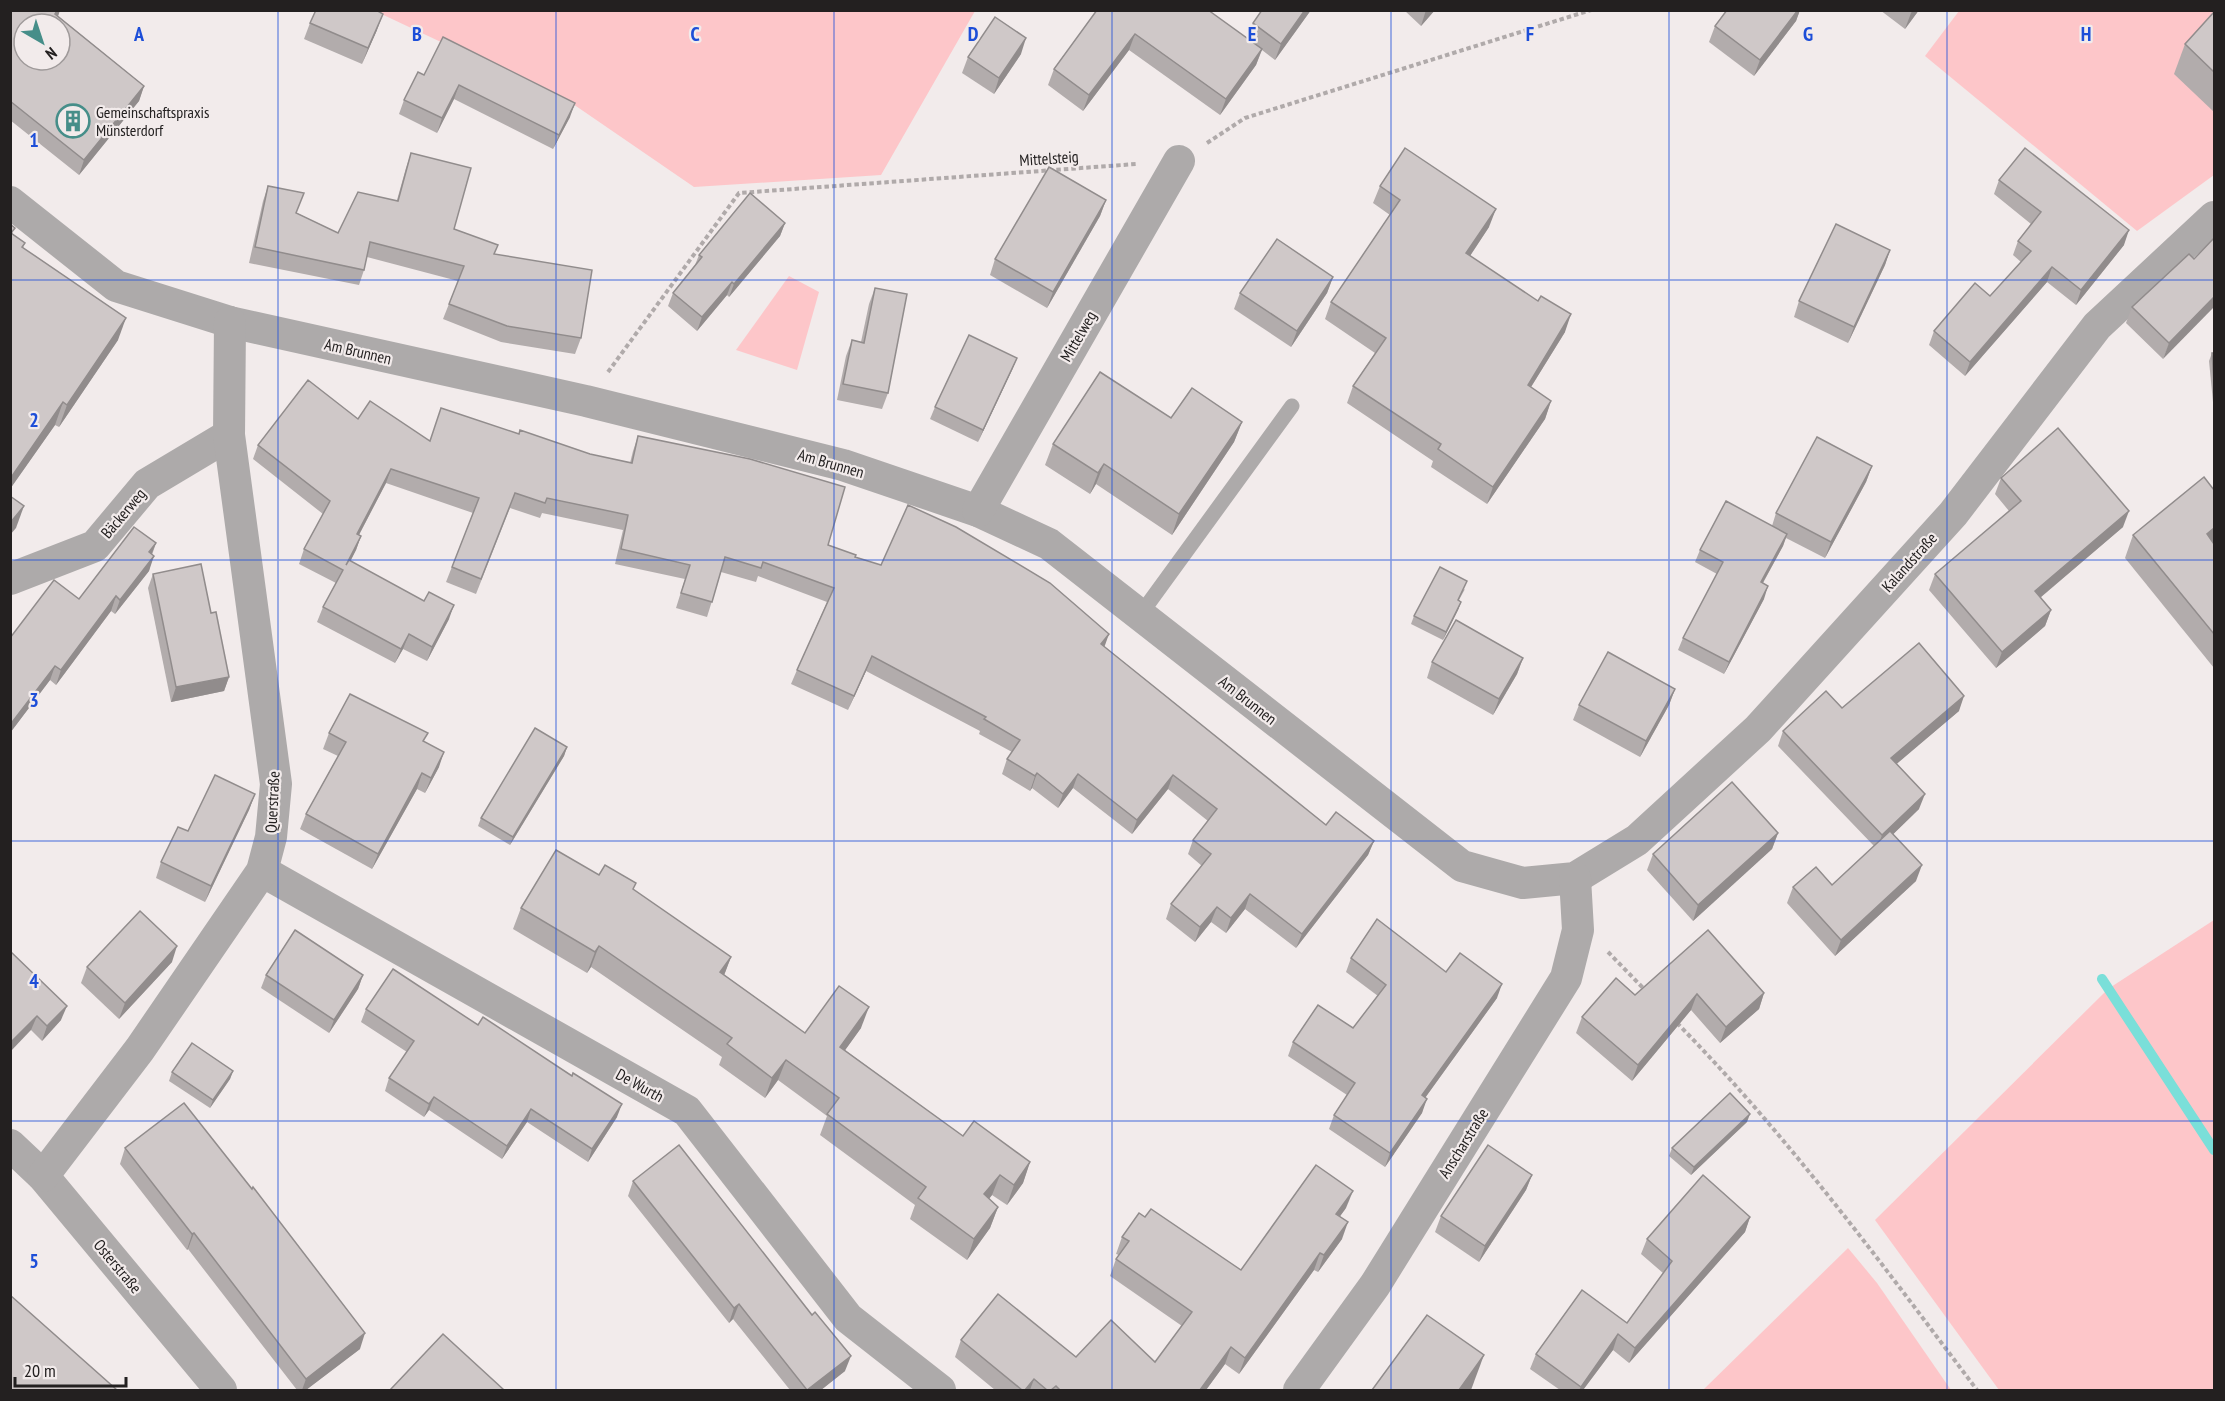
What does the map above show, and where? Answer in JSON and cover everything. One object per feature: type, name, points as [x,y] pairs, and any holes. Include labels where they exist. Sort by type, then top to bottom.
[{"type":"street","name":"Mittelweg","points":[[978,511],[1179,161]]},
{"type":"street","name":"Am Brunnen","points":[[10,202],[116,286],[230,322],[586,401],[843,465],[978,511],[1049,544],[1462,866],[1523,883],[1575,878]]},
{"type":"street","name":"Kalandstraße","points":[[1575,878],[1638,840],[1758,729],[1953,514],[2097,326],[2214,217]]},
{"type":"street","name":"Querstraße","points":[[43,1176],[140,1049],[262,871],[271,837],[276,784],[230,435],[230,322]]},
{"type":"street","name":"Bäckerweg","points":[[10,579],[95,546],[147,484],[230,435]]},
{"type":"street","name":"De Wurth","points":[[262,871],[687,1111],[848,1318],[940,1390]]},
{"type":"street","name":"Anscharstraße","points":[[1299,1390],[1375,1285],[1566,978],[1578,930],[1575,878]]},
{"type":"street","name":"Osterstraße","points":[[10,1145],[43,1176],[221,1390]]},
{"type":"lane","points":[[1140,615],[1292,406]]},
{"type":"path","name":"Mittelsteig","points":[[586,401],[739,193],[1179,161],[1245,118],[1590,10]]},
{"type":"path","points":[[1578,930],[1609,953],[1651,996]]},
{"type":"path","points":[[1676,1022],[1726,1073],[1860,1234],[1977,1390]]},
{"type":"shaded area","points":[[375,11],[975,11],[881,175],[694,187],[573,104]]},
{"type":"shaded area","points":[[1959,11],[2214,11],[2214,175],[2137,231],[1925,56]]},
{"type":"shaded area","points":[[789,276],[819,292],[797,370],[736,350]]},
{"type":"shaded area","points":[[2214,920],[2214,1143],[2111,987]]},
{"type":"shaded area","points":[[2105,992],[2214,1157],[2214,1390],[1999,1390],[1875,1220]]},
{"type":"shaded area","points":[[1848,1248],[1877,1283],[1951,1390],[1703,1390]]},
{"type":"building","points":[[10,10],[57,10],[56,12],[12,12],[12,72],[72,72],[72,28],[144,86],[84,160],[10,101]]},
{"type":"building","points":[[316,10],[376,10],[383,14],[368,48],[310,23]]},
{"type":"building","points":[[1097,10],[1208,10],[1262,49],[1226,99],[1135,34],[1089,95],[1054,69]]},
{"type":"building","points":[[1262,10],[1305,10],[1281,44],[1253,23]]},
{"type":"building","points":[[1727,10],[1798,10],[1760,60],[1715,26]]},
{"type":"building","points":[[2214,12],[2214,72],[2185,44]]},
{"type":"building","points":[[995,17],[1026,38],[999,78],[968,57]]},
{"type":"building","points":[[443,37],[575,103],[559,135],[459,85],[442,118],[404,100],[418,72],[424,75]]},
{"type":"building","points":[[1405,148],[1496,209],[1466,253],[1538,301],[1541,296],[1571,314],[1528,385],[1551,401],[1493,487],[1438,449],[1441,444],[1353,386],[1386,338],[1331,302],[1400,200],[1380,186]]},
{"type":"building","points":[[2025,148],[2129,230],[2081,290],[2052,267],[1970,362],[1934,331],[1975,283],[1990,296],[2031,251],[2018,241],[2041,212],[1999,180]]},
{"type":"building","points":[[411,153],[471,168],[454,229],[498,245],[494,254],[592,270],[581,338],[507,326],[449,304],[464,266],[370,242],[364,270],[255,247],[268,186],[304,193],[296,213],[338,233],[358,192],[398,201]]},
{"type":"building","points":[[1049,167],[1106,200],[1053,292],[995,259]]},
{"type":"building","points":[[750,193],[785,223],[734,284],[732,282],[702,317],[673,293],[702,257],[699,255]]},
{"type":"building","points":[[10,224],[15,228],[11,233],[25,243],[22,247],[126,318],[67,405],[63,402],[10,479]]},
{"type":"building","points":[[1836,224],[1890,250],[1854,327],[1799,301]]},
{"type":"building","points":[[2214,238],[2214,297],[2169,343],[2132,307],[2189,254],[2194,259]]},
{"type":"building","points":[[1277,239],[1333,277],[1297,331],[1240,293]]},
{"type":"building","points":[[875,288],[907,294],[888,393],[843,384],[852,340],[864,343]]},
{"type":"building","points":[[969,335],[1017,358],[983,430],[935,407]]},
{"type":"building","points":[[2212,353],[2214,353],[2214,382]]},
{"type":"building","points":[[1100,372],[1171,418],[1192,388],[1242,422],[1179,514],[1104,464],[1098,473],[1053,444]]},
{"type":"building","points":[[308,380],[358,419],[370,401],[430,441],[441,408],[519,434],[520,430],[590,454],[632,463],[638,436],[750,459],[845,487],[828,545],[881,565],[908,505],[956,527],[1050,583],[1109,634],[1101,644],[1326,825],[1336,812],[1374,841],[1302,934],[1250,894],[1231,918],[1217,907],[1200,927],[1171,904],[1211,854],[1193,840],[1217,809],[1173,775],[1137,820],[1078,774],[1063,794],[1037,773],[1035,776],[1007,759],[1020,740],[984,719],[986,717],[872,656],[854,696],[797,670],[834,588],[763,562],[761,568],[725,557],[712,602],[681,593],[690,565],[621,549],[628,515],[547,498],[545,503],[515,493],[481,579],[452,567],[479,498],[391,469],[357,534],[361,536],[346,565],[349,560],[424,601],[429,592],[454,605],[432,647],[409,634],[401,649],[323,607],[343,570],[304,549],[330,501],[258,445]]},
{"type":"building","points":[[2058,428],[2129,511],[2035,591],[2051,610],[2002,652],[1935,574],[2021,501],[2001,478]]},
{"type":"building","points":[[1817,437],[1872,466],[1831,542],[1776,513]]},
{"type":"building","points":[[2204,477],[2214,490],[2214,528],[2207,534],[2214,544],[2214,634],[2133,535]]},
{"type":"building","points":[[10,496],[24,506],[10,523]]},
{"type":"building","points":[[1726,501],[1787,534],[1761,582],[1768,586],[1729,662],[1683,638],[1723,562],[1700,550]]},
{"type":"building","points":[[134,527],[156,543],[149,552],[154,556],[120,600],[116,596],[61,670],[55,666],[10,725],[10,638],[54,580],[79,599]]},
{"type":"building","points":[[201,564],[211,613],[216,612],[229,677],[176,687],[153,574]]},
{"type":"building","points":[[1440,567],[1467,581],[1458,600],[1461,602],[1446,632],[1414,616]]},
{"type":"building","points":[[1456,620],[1523,658],[1499,699],[1432,662]]},
{"type":"building","points":[[1919,643],[1964,696],[1891,758],[1925,794],[1882,835],[1783,731],[1826,691],[1842,708]]},
{"type":"building","points":[[1608,652],[1675,689],[1646,741],[1579,705]]},
{"type":"building","points":[[350,694],[428,733],[423,741],[444,752],[431,778],[422,773],[378,854],[306,814],[346,742],[329,733]]},
{"type":"building","points":[[535,728],[567,747],[513,837],[481,818]]},
{"type":"building","points":[[215,775],[255,794],[211,886],[161,862],[178,827],[188,831]]},
{"type":"building","points":[[1732,782],[1778,833],[1698,905],[1653,854]]},
{"type":"building","points":[[1890,831],[1922,865],[1841,940],[1793,887],[1816,867],[1832,885]]},
{"type":"building","points":[[556,850],[599,875],[605,865],[636,883],[633,889],[731,957],[720,972],[805,1033],[839,986],[869,1007],[840,1047],[963,1136],[974,1121],[1030,1162],[1014,1185],[1000,1175],[984,1194],[998,1207],[974,1239],[918,1198],[926,1187],[827,1114],[839,1098],[786,1060],[772,1078],[727,1044],[732,1038],[599,946],[595,952],[521,908]]},
{"type":"building","points":[[140,911],[177,946],[125,1003],[87,967]]},
{"type":"building","points":[[1377,919],[1446,972],[1460,953],[1502,984],[1422,1095],[1427,1099],[1390,1153],[1334,1115],[1355,1083],[1293,1042],[1318,1005],[1353,1028],[1386,985],[1351,958]]},
{"type":"building","points":[[295,930],[363,975],[334,1020],[266,975]]},
{"type":"building","points":[[1708,930],[1764,993],[1726,1027],[1697,994],[1638,1065],[1582,1017],[1616,978],[1635,995]]},
{"type":"building","points":[[10,951],[67,1006],[47,1026],[37,1016],[10,1043]]},
{"type":"building","points":[[393,969],[478,1025],[483,1017],[572,1076],[573,1073],[622,1104],[592,1149],[531,1109],[507,1146],[434,1097],[429,1104],[389,1078],[414,1041],[366,1009]]},
{"type":"building","points":[[192,1043],[233,1071],[213,1100],[172,1072]]},
{"type":"building","points":[[1730,1093],[1750,1114],[1694,1167],[1672,1148]]},
{"type":"building","points":[[184,1103],[252,1189],[253,1187],[365,1333],[306,1379],[194,1233],[192,1234],[125,1148]]},
{"type":"building","points":[[679,1145],[812,1315],[815,1312],[851,1356],[807,1390],[739,1304],[734,1308],[633,1181]]},
{"type":"building","points":[[1488,1145],[1532,1175],[1485,1246],[1441,1216]]},
{"type":"building","points":[[1316,1165],[1353,1191],[1336,1214],[1348,1222],[1324,1255],[1320,1253],[1245,1358],[1231,1347],[1200,1390],[1060,1390],[1056,1386],[1047,1390],[1034,1379],[1025,1390],[1022,1390],[961,1340],[998,1294],[1076,1357],[1111,1320],[1155,1362],[1192,1312],[1116,1259],[1129,1241],[1122,1237],[1139,1213],[1145,1217],[1151,1209],[1241,1270]]},
{"type":"building","points":[[1703,1175],[1750,1217],[1635,1348],[1618,1334],[1581,1387],[1536,1354],[1582,1290],[1627,1323],[1672,1261],[1647,1239]]},
{"type":"building","points":[[10,1295],[117,1390],[10,1390]]},
{"type":"building","points":[[1427,1315],[1484,1355],[1459,1390],[1372,1390]]},
{"type":"building","points":[[443,1334],[504,1390],[390,1390]]},
{"type":"waterway","points":[[2102,979],[2214,1150]]},
{"type":"place","name":"Gemeinschaftspraxis Münsterdorf","points":[[73,121]]}]
